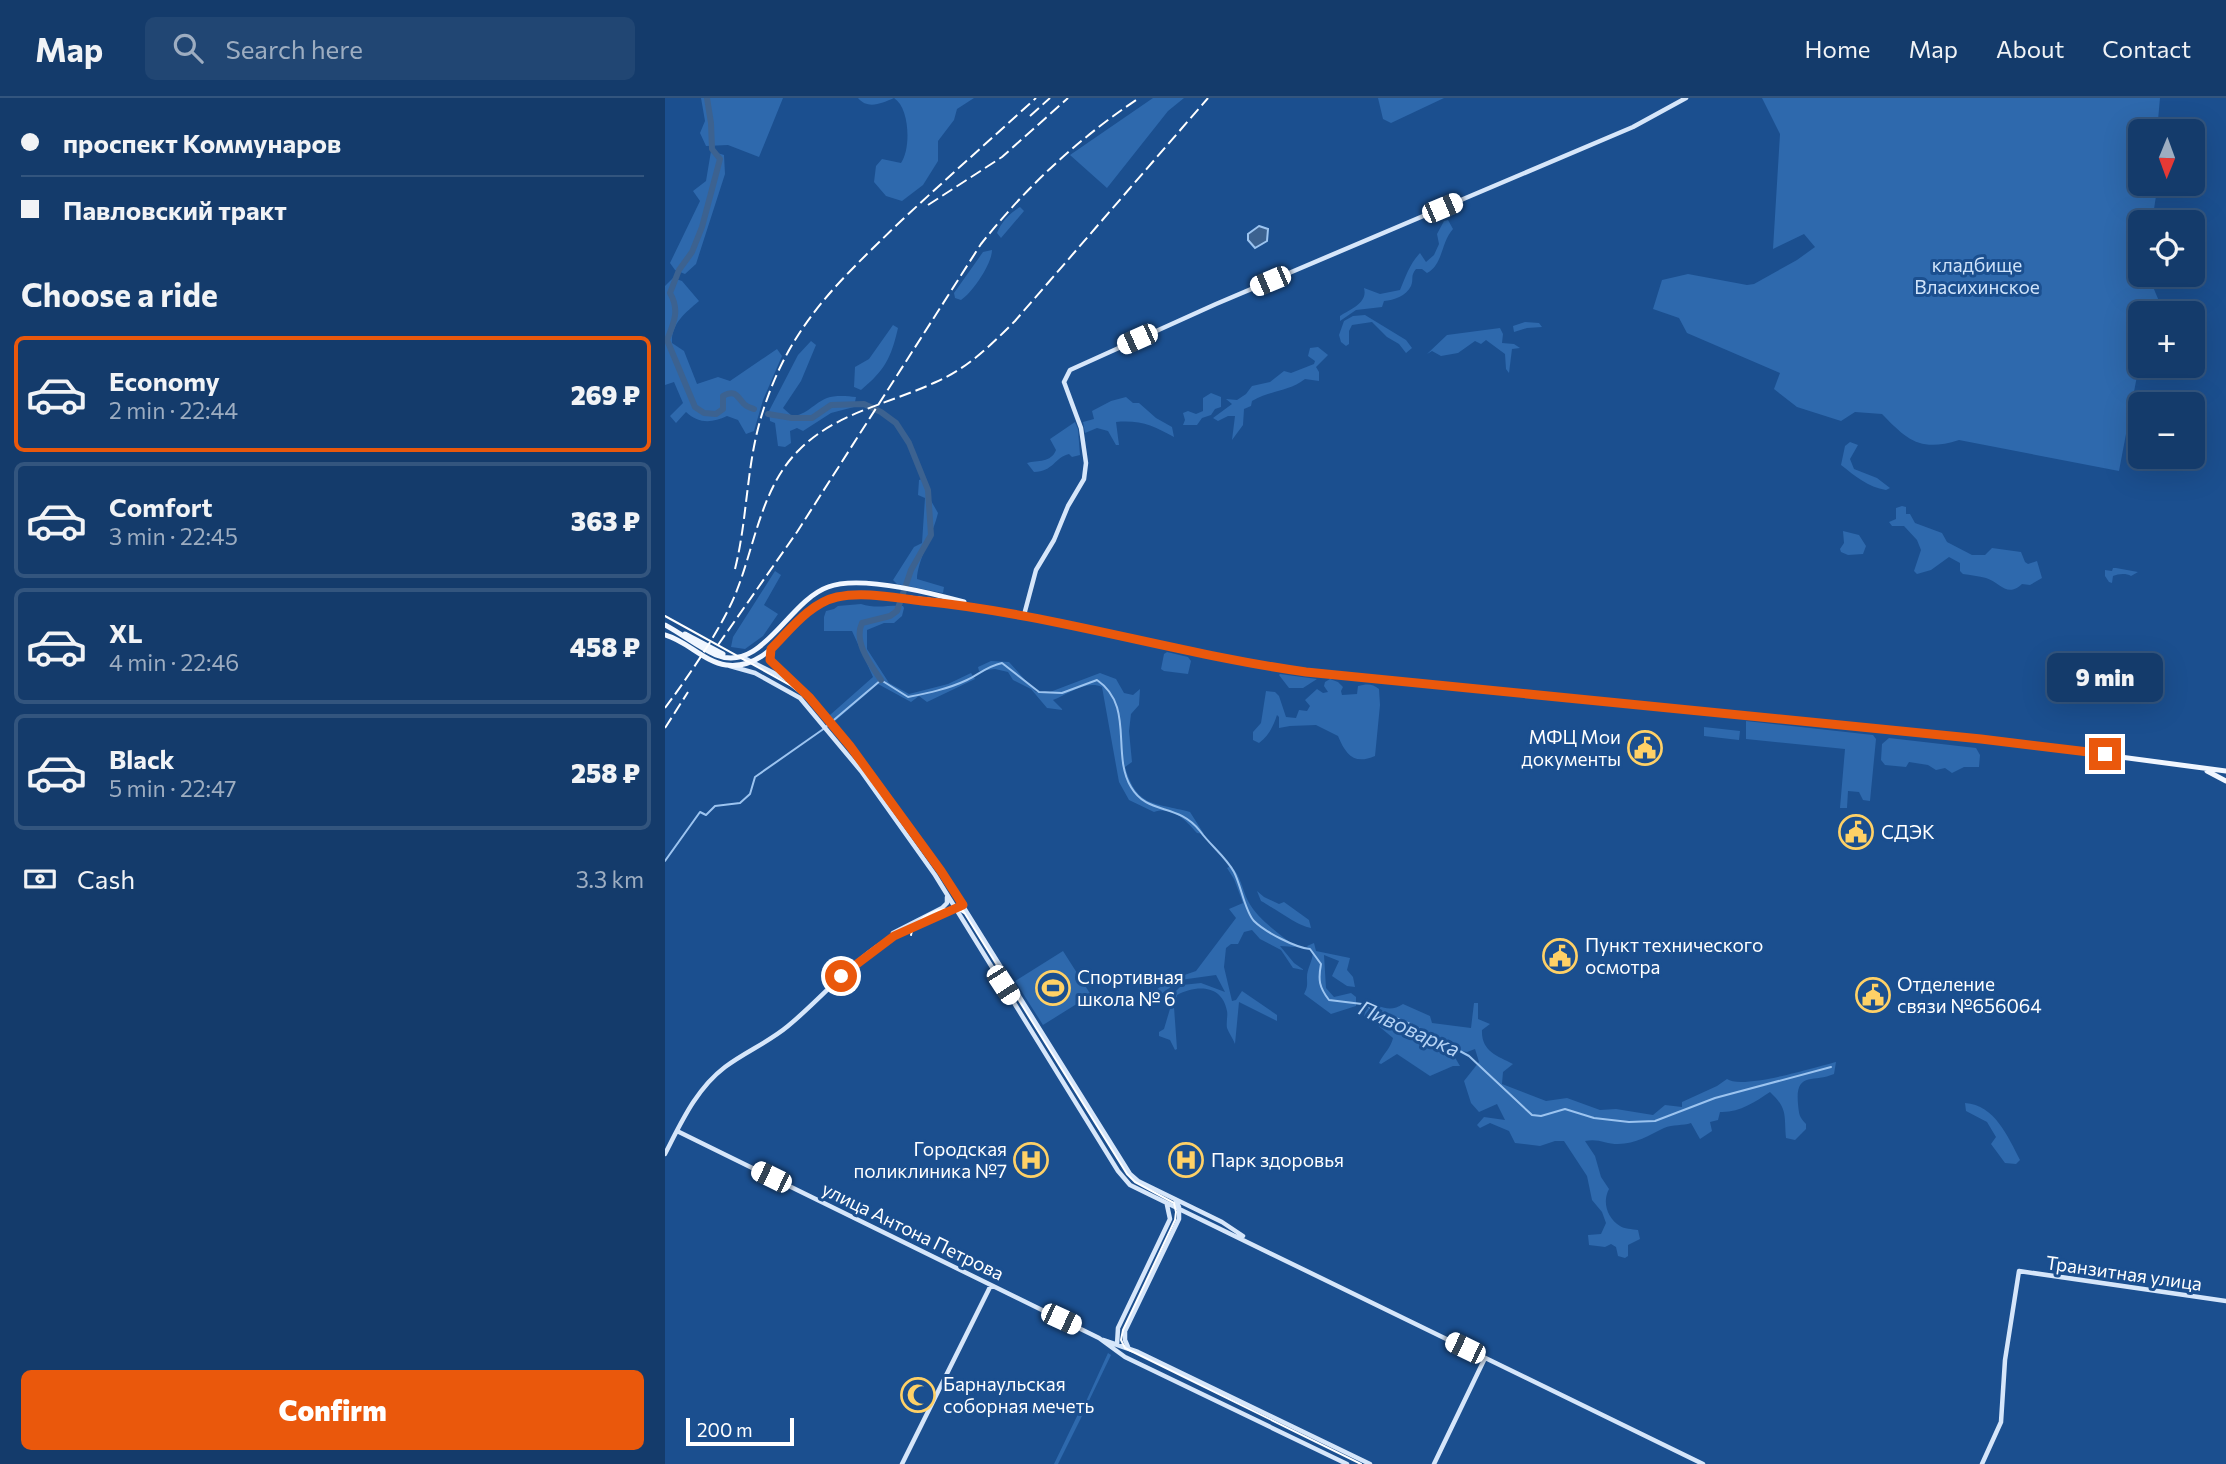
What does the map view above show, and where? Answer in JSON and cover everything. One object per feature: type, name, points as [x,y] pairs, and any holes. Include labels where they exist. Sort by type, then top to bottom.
[{"type":"main road","points":[[747,660],[804,600],[825,587],[852,582],[919,592],[1245,662],[1306,672],[2007,742],[2225,772]]},
{"type":"main road","points":[[886,597],[884,592],[892,587]]},
{"type":"main road","points":[[917,600],[919,592]]},
{"type":"main road","points":[[665,635],[726,665],[747,660],[771,649],[806,614],[825,601],[845,595],[981,607]]},
{"type":"main road","points":[[665,625],[732,658],[747,660]]},
{"type":"main road","points":[[2204,769],[2226,781]]},
{"type":"street","points":[[1024,615],[1036,570],[1068,506],[1082,486],[1085,472],[1083,437],[1064,382],[1067,373],[1074,367],[1614,135],[1686,98]]},
{"type":"street","points":[[771,649],[770,660],[809,697],[831,733],[861,771],[952,902],[1121,1175],[1135,1188],[1165,1203],[1222,1222],[1249,1241],[1703,1464]]},
{"type":"street","points":[[747,660],[755,673]]},
{"type":"street","points":[[747,660],[793,683]]},
{"type":"street","points":[[726,665],[755,673],[800,698],[836,729],[963,905],[1130,1174],[1138,1181],[1174,1198],[1179,1206],[1179,1219],[1125,1331],[1125,1340],[1130,1348]]},
{"type":"street","points":[[945,905],[948,900],[946,894]]},
{"type":"street","points":[[665,1154],[700,1091],[726,1066],[789,1025],[841,976],[901,928],[952,902],[963,905]]},
{"type":"street","points":[[882,943],[909,928],[963,905]]},
{"type":"street","name":"улица Антона Петрова","points":[[677,1131],[1099,1338],[1130,1348],[1370,1464]]},
{"type":"street","points":[[1165,1203],[1170,1214]]},
{"type":"street","points":[[1125,1356],[1117,1344],[1118,1328],[1170,1214],[1179,1206]]},
{"type":"street","name":"Транзитная улица","points":[[1982,1464],[2001,1422],[2005,1360],[2019,1271],[2226,1301]]},
{"type":"street","points":[[902,1464],[991,1285]]},
{"type":"street","name":"улица Антона Петрова","points":[[1099,1338],[1125,1356],[1347,1464]]},
{"type":"street","points":[[1434,1464],[1485,1358]]},
{"type":"green space","points":[[701,98],[783,98],[759,157],[728,145],[706,146],[700,133],[705,121]]},
{"type":"green space","points":[[858,98],[894,98],[871,105]]},
{"type":"green space","points":[[894,98],[974,98],[957,109],[954,120],[938,141],[938,161],[923,185],[902,201],[886,196],[874,182],[876,166],[882,159],[901,163],[904,157],[906,119]]},
{"type":"green space","points":[[1153,98],[1184,98],[1168,111],[1107,188],[1070,155]]},
{"type":"green space","points":[[1378,98],[1444,98],[1391,123],[1383,119]]},
{"type":"green space","name":"кладбище Власихинское","points":[[1762,98],[2160,98],[2158,119],[2128,119],[2128,196],[2156,196],[2154,210],[2128,210],[2128,287],[2153,287],[2159,301],[2128,301],[2128,378],[2137,378],[2134,392],[2128,392],[2128,423],[2119,471],[1959,440],[1935,445],[1925,444],[1908,437],[1882,414],[1855,412],[1841,421],[1797,407],[1774,389],[1780,373],[1687,333],[1679,318],[1653,309],[1662,280],[1688,274],[1754,284],[1815,247],[1804,234],[1773,249],[1780,134]]},
{"type":"green space","points":[[711,151],[724,155],[725,174],[696,264],[685,274],[675,270],[670,263],[700,201],[693,191],[706,181]]},
{"type":"green space","points":[[1020,207],[1024,211],[1001,238],[997,233],[1001,225]]},
{"type":"green space","points":[[1448,220],[1453,229],[1432,269],[1427,273],[1416,269],[1409,289],[1399,297],[1384,301],[1382,307],[1356,310],[1340,321],[1340,316],[1361,302],[1364,288],[1380,294],[1400,290],[1410,266],[1420,253],[1426,262],[1434,255],[1439,244],[1437,234],[1444,221]]},
{"type":"green space","points":[[992,250],[989,263],[976,285],[961,300],[955,298],[954,293],[983,252]]},
{"type":"green space","points":[[673,278],[682,281],[699,301],[676,325],[672,336],[672,343],[684,351],[697,384],[718,377],[730,381],[777,349],[782,356],[763,400],[754,431],[746,434],[738,420],[727,416],[706,421],[696,419],[686,412],[676,423],[670,416],[683,403],[674,382],[665,385],[665,286]]},
{"type":"green space","points":[[1365,315],[1406,340],[1412,348],[1406,353],[1372,322],[1352,325],[1349,344],[1346,346],[1339,335],[1344,321],[1353,316]]},
{"type":"green space","points":[[1525,322],[1539,323],[1542,327],[1514,332],[1513,326]]},
{"type":"green space","points":[[893,325],[898,328],[886,363],[861,390],[854,387],[855,367],[869,359]]},
{"type":"green space","points":[[1500,328],[1503,334],[1502,343],[1514,344],[1520,348],[1512,349],[1509,373],[1506,369],[1505,354],[1486,340],[1481,344],[1475,341],[1458,353],[1441,356],[1432,351],[1427,354],[1447,335]]},
{"type":"green space","points":[[811,341],[816,345],[801,381],[783,408],[792,416],[797,415],[834,396],[856,397],[854,407],[831,413],[803,431],[797,428],[790,431],[791,443],[785,447],[778,446],[775,423],[770,421],[769,411],[798,355]]},
{"type":"green space","points":[[1318,347],[1328,355],[1316,367],[1319,381],[1305,379],[1252,401],[1251,406],[1244,409],[1243,425],[1232,440],[1235,416],[1218,421],[1213,418],[1232,404],[1226,399],[1237,400],[1252,386],[1270,382],[1284,371],[1291,373],[1314,364],[1315,361],[1308,356],[1310,348]]},
{"type":"green space","points":[[1211,393],[1221,397],[1221,407],[1202,418],[1197,425],[1183,425],[1183,413],[1188,411],[1196,414],[1203,411],[1203,398]]},
{"type":"green space","points":[[1126,397],[1172,427],[1174,437],[1153,427],[1133,422],[1116,422],[1119,445],[1116,445],[1108,431],[1097,428],[1085,433],[1083,422],[1094,419],[1092,411]]},
{"type":"green space","points":[[1075,422],[1080,455],[1072,457],[1069,454],[1046,470],[1034,472],[1027,463],[1051,457],[1056,450],[1050,439]]},
{"type":"green space","points":[[1850,442],[1858,445],[1850,459],[1854,469],[1877,478],[1890,488],[1879,489],[1868,484],[1841,465],[1845,446]]},
{"type":"green space","points":[[925,478],[930,499],[938,513],[917,579],[944,587],[943,593],[897,584],[893,580],[914,547],[922,543],[925,498],[918,495],[919,480]]},
{"type":"green space","points":[[1906,507],[1906,514],[1910,514],[1915,523],[1942,533],[1947,542],[1972,555],[1985,555],[1992,548],[2021,552],[2028,564],[2037,561],[2042,578],[2030,585],[2022,584],[2008,590],[1986,578],[1963,574],[1960,571],[1960,563],[1949,557],[1931,570],[1917,574],[1914,571],[1921,550],[1917,540],[1904,526],[1892,526],[1889,522],[1896,519],[1896,508]]},
{"type":"green space","points":[[1843,531],[1859,535],[1866,546],[1863,554],[1848,555],[1841,552],[1844,543]]},
{"type":"green space","points":[[2113,568],[2138,572],[2131,576],[2113,576],[2112,583],[2105,576],[2105,570],[2112,571]]},
{"type":"green space","points":[[775,571],[781,575],[764,605],[778,614],[763,636],[745,649],[731,647],[733,637]]},
{"type":"green space","points":[[861,604],[904,608],[902,616],[894,623],[884,623],[867,630],[867,649],[889,683],[909,694],[948,684],[971,673],[975,679],[927,702],[919,696],[911,702],[878,684],[835,721],[830,720],[830,715],[873,677],[852,631],[824,631],[824,617],[826,611],[838,606]]},
{"type":"green space","points":[[1167,652],[1188,657],[1191,661],[1188,674],[1161,669],[1164,654]]},
{"type":"green space","points":[[991,661],[1009,662],[1036,692],[1050,692],[1100,673],[1116,679],[1124,693],[1133,695],[1140,689],[1139,705],[1131,714],[1129,731],[1132,762],[1125,767],[1130,780],[1141,797],[1190,812],[1204,834],[1197,833],[1173,813],[1154,812],[1129,800],[1119,782],[1102,687],[1084,686],[1053,700],[1063,710],[1047,708],[1031,689],[1013,680],[1008,672],[995,669],[979,671],[978,667]]},
{"type":"green space","points":[[1279,675],[1317,679],[1303,688],[1289,688]]},
{"type":"green space","points":[[1330,679],[1343,687],[1342,695],[1357,694],[1358,686],[1364,685],[1379,689],[1375,756],[1356,759],[1344,748],[1338,736],[1316,725],[1279,728],[1277,715],[1265,737],[1259,743],[1253,740],[1253,732],[1261,723],[1266,691],[1275,692],[1279,696],[1286,717],[1296,718],[1299,710],[1307,711],[1310,706],[1305,700],[1317,689],[1323,693],[1328,692],[1324,686]]},
{"type":"green space","points":[[1746,721],[1873,735],[1876,739],[1870,801],[1863,800],[1859,792],[1848,791],[1847,808],[1840,808],[1845,749],[1746,739]]},
{"type":"green space","points":[[1704,727],[1740,731],[1739,740],[1704,736]]},
{"type":"green space","points":[[1889,738],[1976,748],[1980,755],[1979,767],[1964,767],[1952,773],[1945,768],[1936,770],[1928,765],[1909,762],[1906,767],[1885,765],[1881,760],[1882,744]]},
{"type":"green space","points":[[1231,866],[1257,914],[1296,947],[1280,946],[1294,963],[1304,970],[1293,968],[1281,950],[1260,939],[1252,930],[1244,932],[1238,944],[1231,944],[1226,948],[1224,967],[1232,1001],[1236,1000],[1242,991],[1277,1015],[1277,1021],[1239,1002],[1235,1044],[1227,1028],[1227,1011],[1220,996],[1207,989],[1192,989],[1177,995],[1174,1007],[1175,1050],[1170,1040],[1159,1036],[1159,1032],[1164,1029],[1175,992],[1182,985],[1201,983],[1225,992],[1216,975],[1180,980],[1160,995],[1156,990],[1170,980],[1196,971],[1236,918],[1229,909],[1243,903],[1227,868]]},
{"type":"green space","points":[[1257,891],[1279,904],[1284,902],[1309,920],[1311,928],[1293,921],[1261,901]]},
{"type":"green space","points":[[1314,943],[1316,951],[1350,958],[1347,970],[1353,977],[1355,987],[1347,986],[1332,976],[1339,961],[1324,955],[1326,988],[1334,997],[1351,993],[1356,997],[1356,1006],[1331,1014],[1304,994],[1313,953],[1307,946]]},
{"type":"green space","name":"Спортивная школа № 6","points":[[1063,951],[1091,995],[1043,1025],[1015,981]]},
{"type":"green space","points":[[1367,1000],[1389,1009],[1403,1004],[1430,1016],[1432,1023],[1471,1028],[1474,1003],[1478,1003],[1478,1019],[1490,1024],[1482,1030],[1484,1043],[1491,1052],[1513,1064],[1503,1072],[1502,1084],[1546,1101],[1567,1098],[1600,1110],[1616,1109],[1653,1115],[1665,1105],[1682,1107],[1682,1102],[1727,1079],[1735,1082],[1763,1080],[1836,1062],[1834,1074],[1807,1080],[1799,1087],[1799,1110],[1806,1129],[1795,1140],[1786,1138],[1782,1108],[1770,1092],[1740,1109],[1720,1112],[1718,1120],[1710,1122],[1712,1131],[1700,1139],[1691,1123],[1667,1127],[1625,1144],[1585,1141],[1595,1156],[1601,1177],[1609,1189],[1606,1204],[1609,1214],[1622,1227],[1638,1230],[1640,1239],[1628,1245],[1628,1256],[1625,1258],[1618,1256],[1616,1247],[1611,1244],[1605,1247],[1589,1245],[1588,1235],[1601,1234],[1606,1223],[1602,1212],[1592,1200],[1587,1176],[1564,1141],[1540,1146],[1515,1143],[1509,1131],[1490,1123],[1480,1128],[1477,1125],[1484,1117],[1505,1120],[1497,1104],[1479,1112],[1471,1103],[1464,1081],[1479,1062],[1475,1049],[1467,1052],[1450,1049],[1460,1066],[1453,1066],[1430,1076],[1397,1054],[1381,1064],[1379,1063],[1393,1038],[1364,1017]]},
{"type":"green space","points":[[1965,1103],[1985,1110],[1999,1124],[2020,1160],[2016,1164],[2005,1163],[1991,1144],[1996,1137],[1987,1122],[1966,1111]]},
{"type":"green space","points":[[1108,1353],[1111,1355],[1086,1407],[1083,1408]]},
{"type":"green space","points":[[1079,1412],[1083,1414],[1058,1464],[1054,1464]]},
{"type":"shaded area","points":[[1259,226],[1268,229],[1267,241],[1255,248],[1248,240],[1248,234]]},
{"type":"waterway","name":"Пивоварка","points":[[707,98],[712,149],[720,159],[702,227],[670,293],[675,311],[667,340],[695,407],[704,413],[716,414],[723,409],[723,396],[730,393],[754,409]]},
{"type":"waterway","name":"Пивоварка","points":[[768,414],[812,418],[831,405],[864,404],[896,423],[909,443],[928,490],[931,535],[911,570],[897,611],[890,616],[862,623],[861,645],[881,680]]},
{"type":"waterway","name":"Пивоварка","points":[[665,861],[700,812],[706,815],[715,806],[740,803],[750,794],[755,777],[822,730],[881,680],[908,697],[953,686],[1002,663],[1039,692],[1062,693],[1097,680],[1109,691],[1116,703],[1125,774],[1131,787],[1146,802],[1182,816],[1200,831],[1234,872],[1254,921],[1281,939],[1310,949],[1321,964],[1320,983],[1329,1000],[1362,1004],[1410,1024],[1469,1056],[1532,1115],[1541,1116],[1565,1109],[1594,1118],[1629,1122],[1655,1121],[1715,1098],[1831,1067]]},
{"type":"tram line","points":[[665,616],[790,685],[808,699],[849,747],[939,872],[1127,1174],[1135,1182],[1174,1203],[1175,1220],[1123,1330],[1121,1340],[1125,1348],[1361,1464]]},
{"type":"tram line","points":[[911,935],[918,922],[933,912],[949,909],[964,913]]},
{"type":"railway","points":[[735,569],[757,431],[774,381],[802,329],[837,285],[879,242],[1036,98]]},
{"type":"railway","points":[[1030,116],[1050,98]]},
{"type":"railway","points":[[928,205],[1002,157],[1068,98]]},
{"type":"railway","points":[[718,645],[797,532],[981,244],[1054,165],[1095,130],[1139,98]]},
{"type":"railway","points":[[665,708],[715,635],[731,604],[768,498],[786,464],[814,437],[830,426],[936,382],[979,355],[1015,321],[1208,98]]},
{"type":"railway","points":[[665,728],[688,692]]},
{"type":"place","name":"МФЦ Мои документы","points":[[1645,748]]},
{"type":"place","name":"СДЭК","points":[[1856,832]]},
{"type":"place","name":"Пункт технического осмотра","points":[[1560,956]]},
{"type":"place","name":"Спортивная школа № 6","points":[[1053,988]]},
{"type":"place","name":"Отделение связи №656064","points":[[1873,995]]},
{"type":"place","name":"Городская поликлиника №7","points":[[1031,1160]]},
{"type":"place","name":"Парк здоровья","points":[[1186,1160]]},
{"type":"place","name":"Барнаульская соборная мечеть","points":[[918,1395]]},
{"type":"route","points":[[841,976],[894,936],[963,905],[850,746],[809,697],[770,660],[771,649],[806,614],[817,605],[838,597],[871,596],[981,607],[1245,662],[1306,672],[1981,739],[2105,754]]}]
